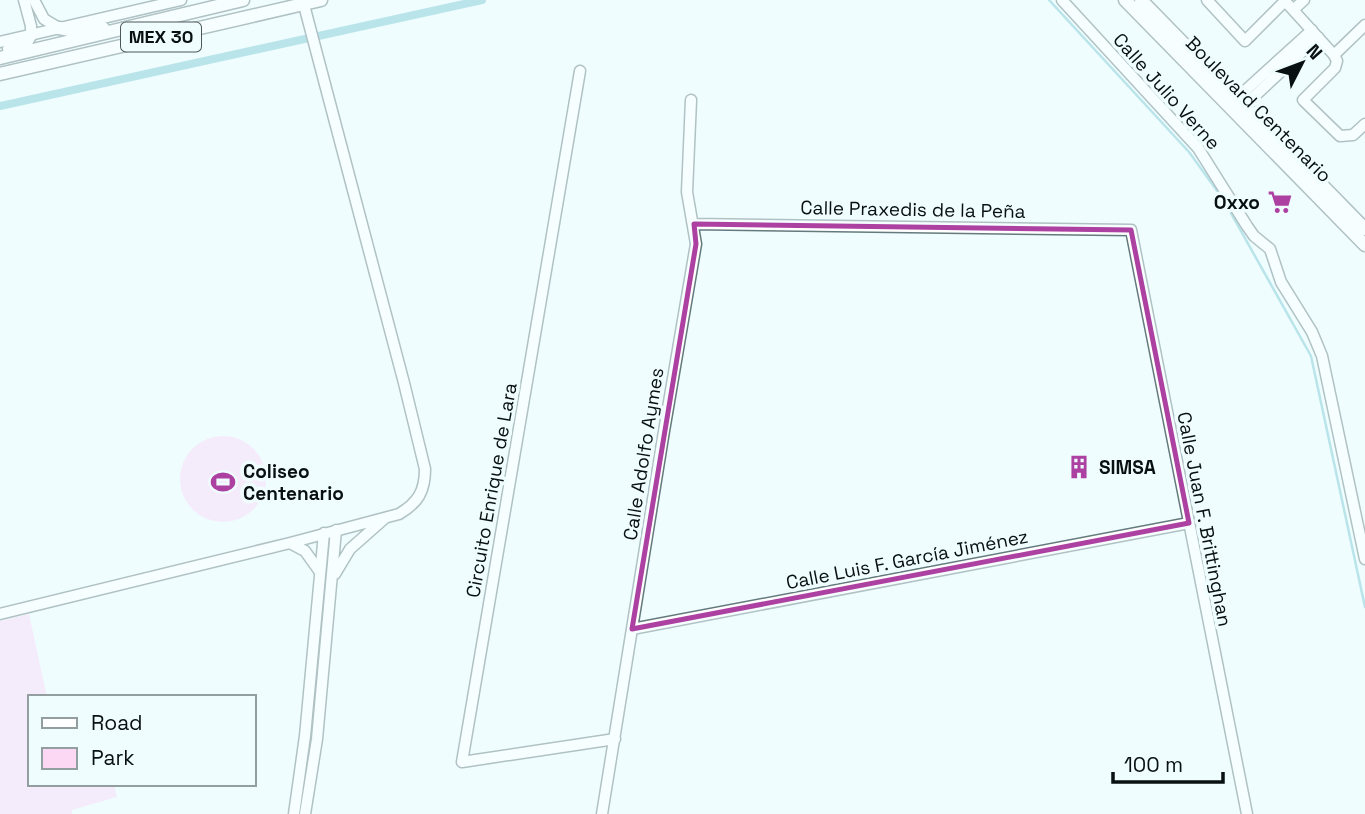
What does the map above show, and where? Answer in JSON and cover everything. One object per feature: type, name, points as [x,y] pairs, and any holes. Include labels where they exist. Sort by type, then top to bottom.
[{"type":"main road","name":"MEX 30","points":[[0,56],[120,31],[243,0]]},
{"type":"main road","name":"MEX 30","points":[[0,74],[321,0]]},
{"type":"main road","name":"Boulevard Centenario","points":[[1133,2],[1175,34],[1365,229]]},
{"type":"main road","name":"Boulevard Centenario","points":[[1133,2],[1190,66],[1365,245]]},
{"type":"main road","points":[[59,28],[108,28],[120,31]]},
{"type":"main road","points":[[0,56],[27,41],[31,34]]},
{"type":"main road","points":[[1190,66],[1235,104],[1241,102]]},
{"type":"street","points":[[24,0],[31,34]]},
{"type":"street","points":[[34,0],[44,19],[59,28]]},
{"type":"street","points":[[0,41],[181,0]]},
{"type":"street","name":"Calle Julio Verne","points":[[1062,0],[1198,148],[1254,236],[1270,248],[1281,282],[1319,344],[1365,559]]},
{"type":"street","points":[[1208,0],[1245,41],[1288,4],[1304,0]]},
{"type":"street","points":[[1288,4],[1337,61],[1335,68],[1303,100],[1340,136],[1353,135],[1365,124]]},
{"type":"street","points":[[0,614],[399,514],[411,507],[420,496],[425,483],[425,469],[304,5]]},
{"type":"street","points":[[1334,55],[1365,25]]},
{"type":"street","points":[[1241,102],[1315,34]]},
{"type":"street","name":"Circuito Enrique de Lara","points":[[580,71],[462,762],[615,739]]},
{"type":"street","name":"Calle Adolfo Aymes","points":[[602,814],[696,244],[687,192],[691,100]]},
{"type":"street","name":"Calle Praxedis de la Peña","points":[[694,224],[1131,230]]},
{"type":"street","name":"Calle Juan F. Brittinghan","points":[[1131,230],[1247,814]]},
{"type":"street","points":[[333,580],[350,549],[388,517]]},
{"type":"street","name":"Calle Luis F. García Jiménez","points":[[632,629],[1189,523]]},
{"type":"street","points":[[305,814],[317,739],[333,580],[335,530]]},
{"type":"street","points":[[294,814],[305,736],[324,533]]},
{"type":"street","points":[[290,543],[312,558],[320,573]]},
{"type":"street","points":[[305,736],[317,739]]},
{"type":"highlighted area","points":[[694,224],[1131,230],[1189,523],[632,629],[696,244]]},
{"type":"green space","name":"Coliseo Centenario","points":[[223,436],[247,443],[259,455],[266,479],[259,503],[247,515],[223,522],[199,515],[187,503],[180,479],[187,455],[199,443]]},
{"type":"green space","points":[[29,614],[47,695],[28,695],[28,786],[114,786],[117,797],[72,810],[72,814],[0,814],[0,621]]},
{"type":"waterway","points":[[0,106],[482,0]]},
{"type":"waterway","points":[[1049,0],[1189,152],[1223,199],[1311,356],[1365,607]]},
{"type":"place","name":"Oxxo","points":[[1280,202]]},
{"type":"place","name":"SIMSA","points":[[1079,467]]},
{"type":"place","name":"Coliseo Centenario","points":[[223,482]]}]
